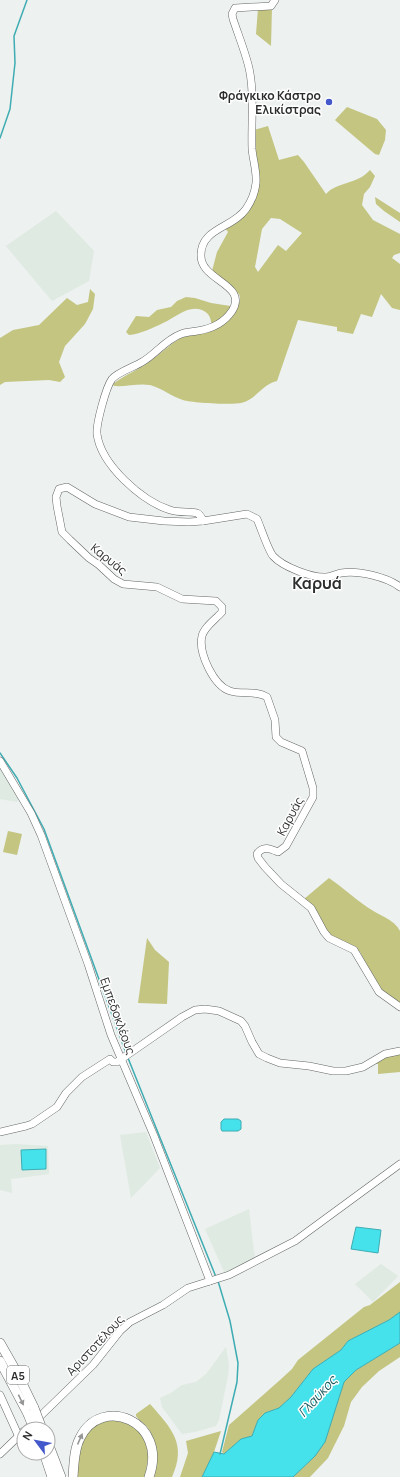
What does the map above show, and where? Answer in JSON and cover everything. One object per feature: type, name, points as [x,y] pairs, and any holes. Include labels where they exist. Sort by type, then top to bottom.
[{"type":"highway","name":"Α5","points":[[0,1343],[16,1371],[31,1411],[33,1421]]},
{"type":"highway","name":"Α5","points":[[0,1361],[37,1421]]},
{"type":"highway","points":[[73,1477],[76,1449],[83,1432],[90,1424],[97,1420],[104,1417],[115,1416],[134,1422],[142,1427],[147,1434],[151,1442],[153,1452],[153,1463],[149,1477]]},
{"type":"highway","points":[[46,1461],[51,1477]]},
{"type":"highway","points":[[55,1461],[61,1477]]},
{"type":"main road","points":[[203,521],[201,516],[196,513],[177,512],[164,508],[133,488],[110,463],[100,445],[97,436],[97,429],[99,416],[110,383],[115,377],[145,360],[164,343],[177,336],[185,332],[206,329],[219,323],[229,315],[235,304],[236,297],[231,290],[203,266],[201,260],[201,251],[204,242],[210,234],[236,220],[245,211],[251,201],[256,184],[252,151],[251,82],[248,64],[232,14],[235,8],[271,6],[275,0]]},
{"type":"main road","name":"Καρυάς","points":[[400,587],[362,572],[342,573],[327,577],[312,576],[287,566],[273,555],[258,519],[247,514],[203,521],[169,522],[129,518],[95,504],[67,487],[59,490],[56,497],[56,506],[62,532],[118,582],[157,586],[182,599],[214,600],[221,605],[223,609],[222,612],[207,628],[202,636],[203,648],[211,673],[219,684],[230,691],[258,693],[267,697],[275,720],[276,737],[281,742],[302,751],[313,788],[311,802],[286,846],[278,852],[267,848],[262,849],[257,854],[258,858],[281,884],[308,906],[329,938],[354,950],[379,992],[400,1007]]},
{"type":"main road","name":"Εμπεδοκλέους","points":[[0,761],[31,813],[41,835],[88,964],[107,1024],[154,1136],[211,1280]]},
{"type":"main road","points":[[110,1059],[115,1062],[122,1059],[182,1017],[195,1010],[207,1008],[219,1011],[241,1021],[259,1054],[278,1063],[346,1072],[363,1067],[385,1054],[400,1051]]},
{"type":"main road","points":[[0,1132],[32,1124],[57,1106],[66,1093],[82,1077],[110,1059],[118,1051]]},
{"type":"main road","name":"Αριστοτέλους","points":[[34,1421],[93,1365],[125,1326],[140,1316],[168,1302],[188,1288],[222,1277],[301,1237],[400,1164]]},
{"type":"main road","points":[[0,1395],[16,1425]]},
{"type":"main road","points":[[0,1454],[16,1439]]},
{"type":"shaded area","points":[[56,211],[94,251],[89,281],[52,301],[6,246]]},
{"type":"shaded area","points":[[0,768],[18,799],[17,802],[0,799]]},
{"type":"shaded area","points":[[146,1132],[160,1168],[131,1198],[120,1135]]},
{"type":"shaded area","points":[[16,1144],[48,1146],[49,1174],[11,1179],[12,1193],[0,1190],[0,1145]]},
{"type":"shaded area","points":[[249,1209],[255,1260],[225,1274],[205,1229]]},
{"type":"shaded area","points":[[381,1264],[398,1276],[373,1302],[355,1284]]},
{"type":"shaded area","points":[[226,1347],[229,1365],[228,1376],[219,1420],[216,1426],[182,1434],[162,1407],[160,1398],[171,1393],[182,1385],[196,1382],[206,1374]]},
{"type":"green space","points":[[272,7],[271,46],[256,34],[258,8]]},
{"type":"green space","points":[[347,107],[377,119],[386,130],[385,140],[379,155],[375,154],[335,120]]},
{"type":"green space","points":[[268,126],[279,160],[298,155],[326,194],[336,187],[354,181],[365,175],[370,170],[375,176],[370,187],[364,194],[362,205],[373,220],[400,234],[400,253],[394,255],[392,258],[400,264],[400,310],[392,308],[381,294],[372,317],[361,314],[353,334],[337,331],[337,327],[298,320],[277,381],[267,385],[251,399],[241,403],[222,404],[188,401],[179,399],[159,388],[150,385],[141,384],[114,386],[113,384],[148,363],[181,338],[212,331],[208,314],[202,310],[192,309],[182,312],[151,329],[129,335],[126,332],[136,316],[149,317],[157,310],[171,307],[177,301],[186,297],[237,307],[239,304],[239,294],[212,271],[217,252],[228,232],[225,228],[240,220],[251,207],[254,161],[254,130]],"holes":[[[271,218],[280,219],[302,233],[286,251],[278,245],[258,272],[255,267],[262,229]]]},
{"type":"green space","points":[[375,197],[400,213],[400,222],[376,204]]},
{"type":"green space","points":[[90,289],[95,294],[93,309],[85,324],[65,346],[59,362],[65,377],[60,382],[49,380],[5,382],[0,385],[0,338],[13,330],[39,325],[67,298],[77,305],[88,302]]},
{"type":"green space","points":[[8,831],[22,834],[17,855],[3,852]]},
{"type":"green space","points":[[329,878],[367,907],[390,920],[400,931],[400,1005],[380,990],[360,952],[355,947],[328,934],[304,899]]},
{"type":"green space","points":[[147,938],[155,950],[169,962],[167,1004],[138,1003]]},
{"type":"green space","points":[[400,1053],[400,1072],[378,1074],[378,1064],[376,1064],[380,1059]]},
{"type":"green space","points":[[400,1282],[400,1312],[389,1320],[348,1341],[341,1350],[313,1369],[291,1397],[279,1408],[265,1413],[258,1420],[253,1436],[241,1439],[224,1454],[222,1452],[229,1425],[292,1369],[298,1360],[364,1307],[370,1305]]},
{"type":"green space","points":[[400,1343],[400,1357],[379,1371],[362,1387],[351,1402],[344,1426],[328,1458],[310,1477],[293,1477],[315,1456],[344,1382],[356,1370]]},
{"type":"green space","points":[[150,1404],[171,1429],[175,1438],[178,1455],[172,1477],[153,1477],[156,1457],[154,1439],[147,1427],[136,1416],[136,1414]]},
{"type":"green space","points":[[108,1420],[128,1422],[144,1436],[149,1452],[145,1477],[76,1477],[81,1444],[91,1428]]},
{"type":"green space","points":[[221,1431],[214,1452],[202,1477],[180,1477],[188,1453],[186,1441]]},
{"type":"water","points":[[224,1119],[238,1119],[241,1121],[241,1129],[238,1131],[222,1131],[221,1122]]},
{"type":"water","points":[[46,1149],[46,1169],[22,1170],[21,1150]]},
{"type":"water","points":[[356,1227],[381,1230],[378,1253],[351,1249]]},
{"type":"water","name":"Γλαύκος","points":[[400,1312],[400,1343],[356,1370],[344,1382],[325,1442],[315,1456],[293,1477],[202,1477],[214,1452],[224,1454],[241,1439],[252,1436],[258,1420],[265,1413],[279,1408],[291,1397],[313,1369],[341,1350],[348,1341],[389,1320]]},
{"type":"waterway","points":[[0,138],[10,109],[15,63],[14,36],[27,0]]},
{"type":"waterway","points":[[0,753],[17,778],[44,829],[126,1053]]},
{"type":"waterway","points":[[128,1058],[216,1277]]},
{"type":"waterway","points":[[218,1281],[230,1321],[238,1363],[237,1382],[220,1454]]},
{"type":"place","name":"Φράγκικο Κάστρο Ελικίστρας","points":[[329,102]]},
{"type":"district","name":"Καρυά","points":[[317,583]]}]
